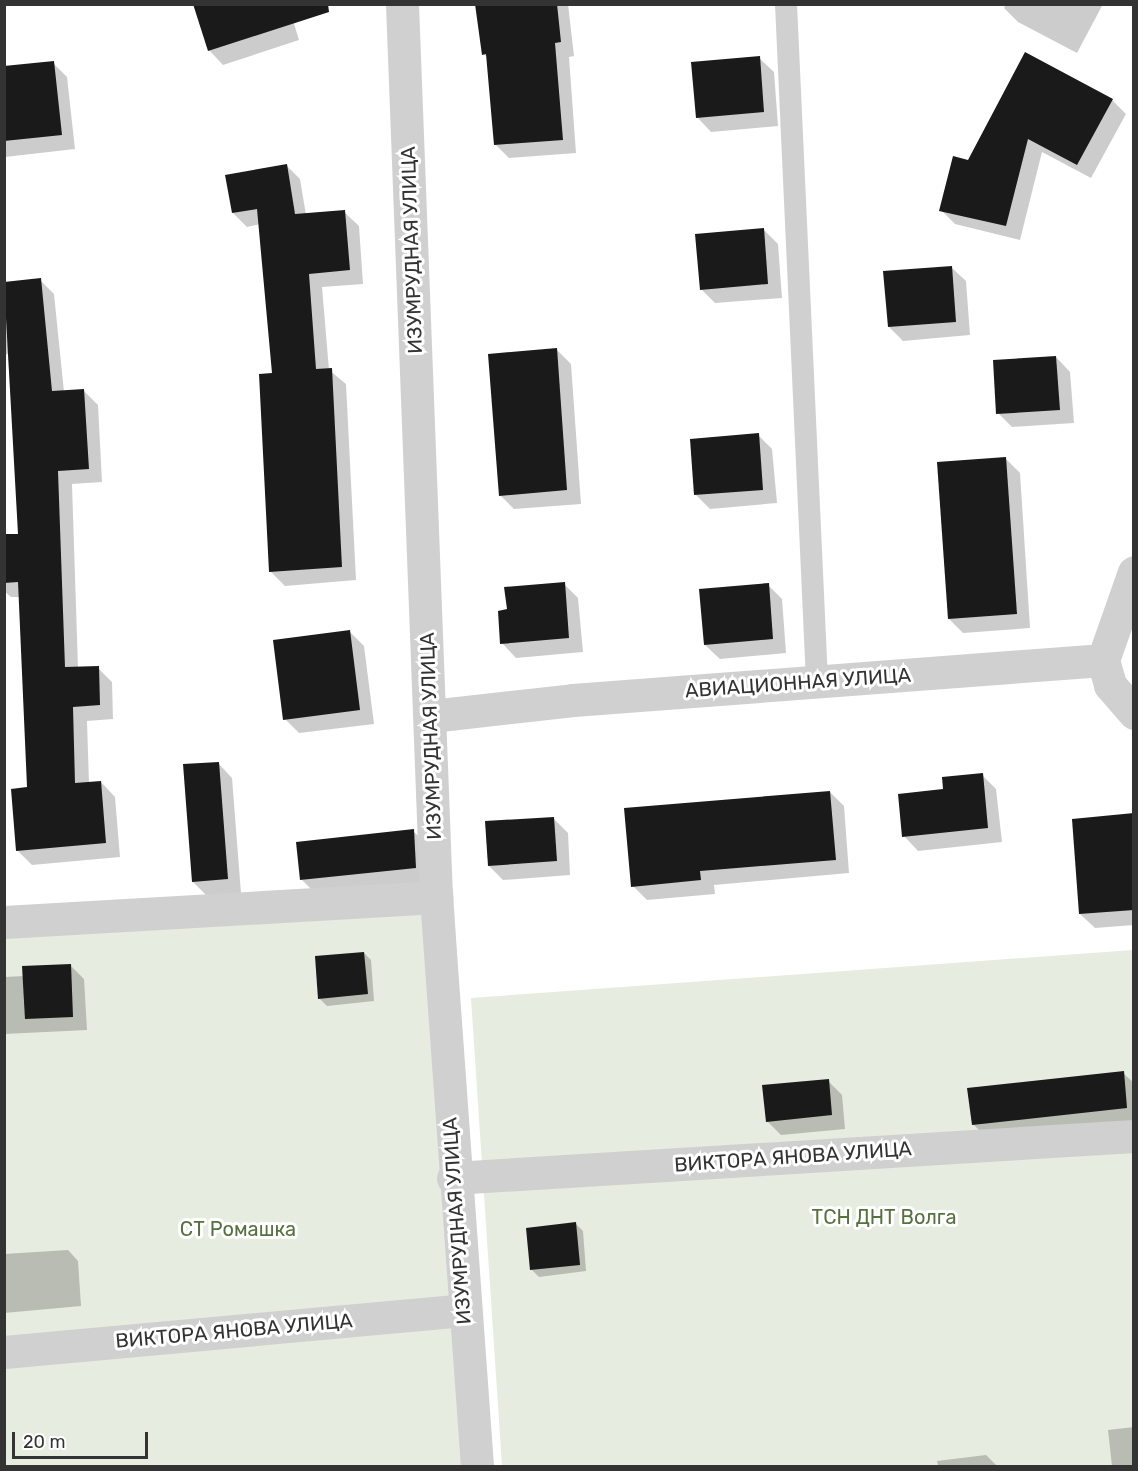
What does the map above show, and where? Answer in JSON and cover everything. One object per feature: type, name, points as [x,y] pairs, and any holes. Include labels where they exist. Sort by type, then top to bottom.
[{"type":"street","name":"ИЗУМРУДНАЯ УЛИЦА","points":[[402,4],[431,716],[436,897],[453,1178],[477,1467]]},
{"type":"street","points":[[1134,554],[1133,572],[1103,660],[1110,685],[1134,713]]},
{"type":"street","name":"АВИАЦИОННАЯ УЛИЦА","points":[[431,716],[573,700],[1103,660]]},
{"type":"street","points":[[4,922],[436,897]]},
{"type":"street","name":"ВИКТОРА ЯНОВА УЛИЦА","points":[[453,1178],[1134,1136]]},
{"type":"street","name":"ВИКТОРА ЯНОВА УЛИЦА","points":[[4,1352],[464,1310]]},
{"type":"lane","points":[[786,4],[817,682]]},
{"type":"green space","name":"СТ Ромашка","points":[[453,887],[485,1466],[5,1466],[5,911]]},
{"type":"green space","name":"ТСН ДНТ Волга","points":[[1133,950],[1133,1466],[502,1466],[471,998]]},
{"type":"building","points":[[193,4],[328,4],[329,12],[208,51]]},
{"type":"building","points":[[475,4],[557,4],[561,42],[555,43],[563,140],[494,145],[486,54],[482,55]]},
{"type":"building","points":[[1025,52],[1113,99],[1077,165],[1028,139],[1006,226],[939,211],[953,156],[968,160]]},
{"type":"building","points":[[760,56],[764,112],[696,118],[691,62]]},
{"type":"building","points":[[54,61],[62,135],[4,141],[4,66]]},
{"type":"building","points":[[287,164],[295,214],[345,210],[350,270],[309,274],[316,369],[332,368],[342,567],[269,572],[259,374],[272,373],[257,209],[232,213],[225,175]]},
{"type":"building","points":[[764,228],[768,284],[700,290],[695,234]]},
{"type":"building","points":[[952,266],[956,322],[888,327],[883,271]]},
{"type":"building","points":[[41,278],[52,391],[84,389],[89,469],[58,471],[65,667],[99,666],[100,705],[73,707],[75,783],[101,781],[106,843],[16,851],[11,789],[27,787],[18,582],[4,583],[4,534],[18,534],[4,282]]},
{"type":"building","points":[[557,348],[567,490],[499,496],[488,354]]},
{"type":"building","points":[[1056,356],[1060,410],[996,414],[993,360]]},
{"type":"building","points":[[759,433],[763,490],[694,495],[690,439]]},
{"type":"building","points":[[1006,457],[1017,614],[948,619],[937,462]]},
{"type":"building","points":[[565,582],[569,638],[500,644],[498,611],[507,609],[504,587]]},
{"type":"building","points":[[769,583],[773,639],[704,645],[699,589]]},
{"type":"building","points":[[350,630],[360,710],[283,720],[273,640]]},
{"type":"building","points":[[219,762],[228,879],[192,882],[183,764]]},
{"type":"building","points":[[983,773],[988,828],[902,837],[898,794],[943,789],[942,777]]},
{"type":"building","points":[[830,791],[836,860],[700,871],[701,880],[631,887],[624,808]]},
{"type":"building","points":[[1134,813],[1134,910],[1079,914],[1072,819]]},
{"type":"building","points":[[554,817],[557,861],[488,866],[485,821]]},
{"type":"building","points":[[414,829],[416,868],[300,880],[296,842]]},
{"type":"building","points":[[364,952],[368,994],[318,999],[315,956]]},
{"type":"building","points":[[71,964],[73,1017],[25,1019],[22,966]]},
{"type":"building","points":[[1124,1071],[1127,1108],[972,1125],[967,1088]]},
{"type":"building","points":[[829,1079],[832,1115],[766,1122],[762,1085]]},
{"type":"building","points":[[576,1222],[580,1265],[530,1270],[526,1228]]}]
